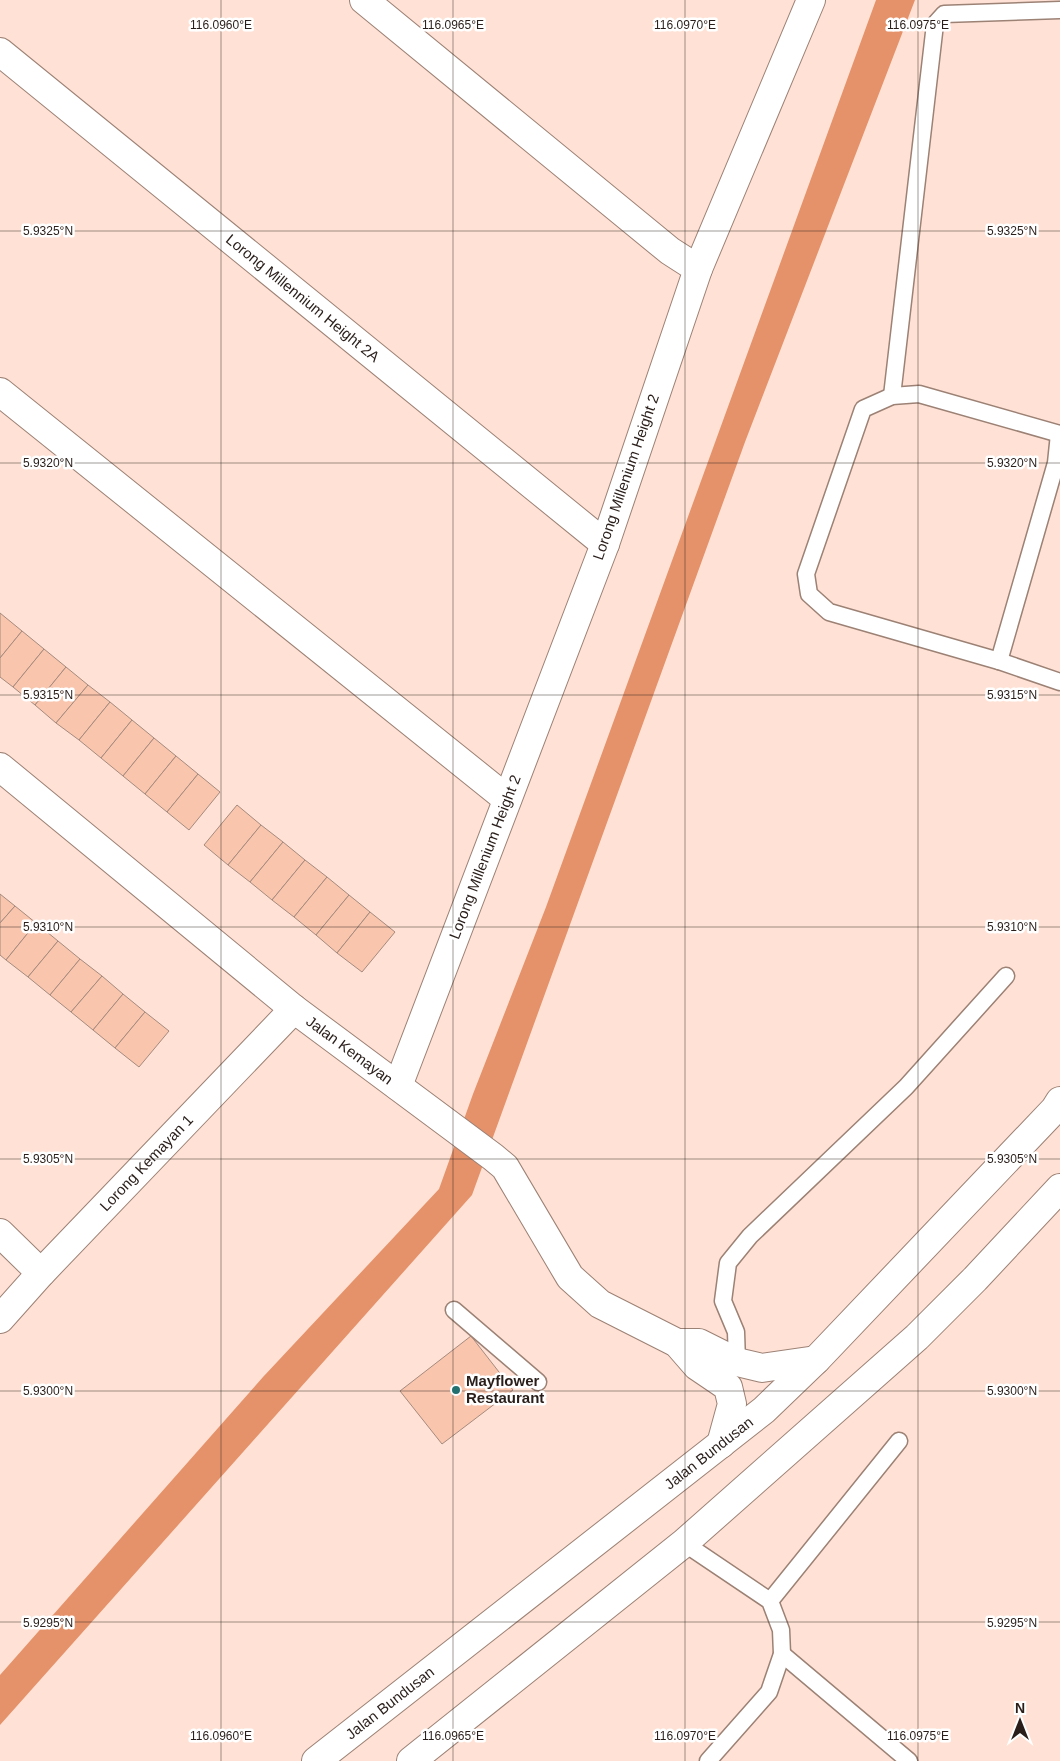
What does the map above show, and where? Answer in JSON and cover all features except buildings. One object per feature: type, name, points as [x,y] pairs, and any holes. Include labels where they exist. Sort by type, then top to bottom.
[{"type":"street","points":[[364,0],[670,251],[698,269]]},
{"type":"street","name":"Lorong Millenium Height 2","points":[[398,1086],[604,544],[698,269],[811,0]]},
{"type":"street","name":"Lorong Millennium Height 2A","points":[[0,52],[604,544]]},
{"type":"street","points":[[0,392],[507,799]]},
{"type":"street","name":"Jalan Kemayan","points":[[0,767],[294,1009],[456,1128],[505,1167],[570,1277],[600,1304],[678,1343]]},
{"type":"street","name":"Lorong Kemayan 1","points":[[0,1319],[41,1273],[294,1009]]},
{"type":"street","name":"Jalan Bundusan","points":[[316,1761],[764,1410],[816,1360],[1055,1110],[1060,1101]]},
{"type":"street","points":[[411,1761],[684,1543],[917,1337],[975,1279],[1060,1188]]},
{"type":"street","points":[[0,1233],[41,1273]]},
{"type":"street","points":[[678,1343],[699,1343],[737,1362],[762,1368],[816,1360]]},
{"type":"street","points":[[678,1343],[698,1366],[728,1387],[732,1404],[721,1444]]},
{"type":"lane","points":[[892,396],[935,24],[944,14],[1060,10]]},
{"type":"lane","points":[[999,661],[1058,464],[1059,434],[919,394],[892,396],[863,410],[806,574],[809,594],[829,612],[999,661],[1060,682]]},
{"type":"lane","points":[[737,1362],[736,1332],[722,1302],[728,1262],[750,1236],[906,1087],[1006,976]]},
{"type":"lane","points":[[454,1310],[538,1382]]},
{"type":"lane","points":[[770,1601],[899,1441]]},
{"type":"lane","points":[[684,1543],[770,1601],[781,1630],[782,1654],[768,1692],[708,1761]]},
{"type":"lane","points":[[782,1654],[908,1761]]},
{"type":"shaded area","points":[[876,0],[915,0],[745,442],[472,1195],[0,1725],[0,1675],[263,1377],[439,1189],[473,1094],[546,907]]},
{"type":"place","name":"Mayflower Restaurant","points":[[456,1390]]}]
